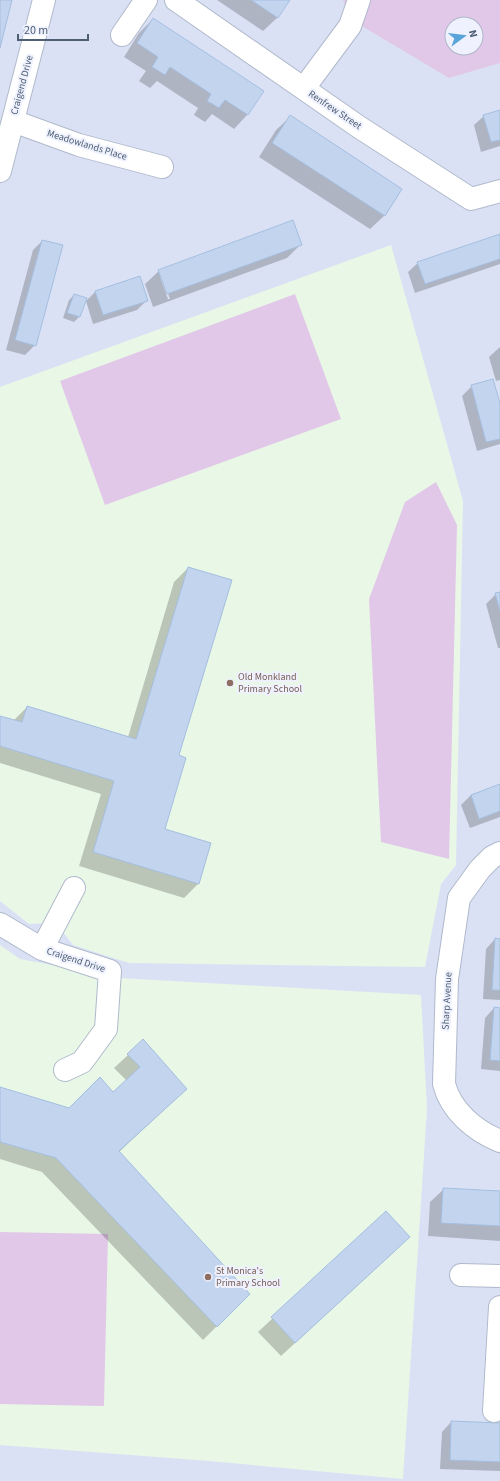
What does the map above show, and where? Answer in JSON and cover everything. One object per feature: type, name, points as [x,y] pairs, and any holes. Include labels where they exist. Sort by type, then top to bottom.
[{"type":"street","name":"Craigend Drive","points":[[0,171],[44,0]]},
{"type":"street","points":[[122,35],[146,0]]},
{"type":"street","name":"Renfrew Street","points":[[176,0],[304,88],[471,199],[500,191]]},
{"type":"street","points":[[304,88],[350,26],[359,0]]},
{"type":"street","name":"Meadowlands Place","points":[[13,121],[79,145],[162,167]]},
{"type":"street","name":"Sharp Avenue","points":[[500,853],[492,857],[480,869],[459,898],[447,979],[444,1084],[447,1095],[466,1121],[486,1136],[500,1141]]},
{"type":"street","points":[[42,949],[74,888]]},
{"type":"street","name":"Craigend Drive","points":[[0,924],[42,949],[110,971],[106,1029],[82,1062],[65,1070]]},
{"type":"street","points":[[462,1275],[500,1276]]},
{"type":"street","points":[[494,1411],[500,1307]]},
{"type":"shaded area","points":[[0,0],[500,0],[500,1481],[0,1481]]},
{"type":"shaded area","points":[[343,0],[500,0],[500,63],[449,78],[350,19]]},
{"type":"shaded area","name":"Old Monkland Primary School","points":[[391,245],[463,501],[456,865],[441,884],[425,967],[129,963],[73,945],[56,923],[29,924],[0,901],[0,387]]},
{"type":"shaded area","points":[[295,294],[341,419],[105,505],[60,381]]},
{"type":"shaded area","points":[[436,482],[457,525],[449,859],[381,842],[369,599],[405,502]]},
{"type":"shaded area","name":"St Monica's Primary School","points":[[0,945],[20,959],[119,978],[421,995],[427,1109],[403,1479],[209,1461],[0,1445]]},
{"type":"shaded area","points":[[0,1232],[108,1234],[104,1406],[0,1404]]},
{"type":"building","points":[[0,0],[12,0],[0,48]]},
{"type":"building","points":[[251,0],[290,0],[278,18]]},
{"type":"building","points":[[153,18],[264,91],[248,115],[225,100],[219,108],[207,101],[211,94],[170,67],[165,75],[152,67],[158,57],[137,43]]},
{"type":"building","points":[[500,110],[500,140],[491,142],[483,115]]},
{"type":"building","points":[[290,115],[402,189],[385,216],[272,143]]},
{"type":"building","points":[[293,220],[302,245],[167,294],[158,270]]},
{"type":"building","points":[[500,234],[500,259],[425,284],[417,262]]},
{"type":"building","points":[[42,240],[63,245],[36,346],[15,340]]},
{"type":"building","points":[[140,276],[148,301],[103,315],[95,291]]},
{"type":"building","points":[[74,294],[87,298],[80,317],[67,313]]},
{"type":"building","points":[[493,379],[500,403],[500,439],[486,442],[471,385]]},
{"type":"building","points":[[188,567],[232,580],[179,755],[186,758],[165,829],[211,843],[199,884],[93,852],[114,781],[0,746],[0,716],[22,722],[27,706],[136,739]]},
{"type":"building","points":[[500,592],[500,611],[495,593]]},
{"type":"building","points":[[500,784],[500,811],[479,819],[471,795]]},
{"type":"building","points":[[495,938],[500,939],[500,990],[492,990]]},
{"type":"building","points":[[494,1007],[500,1008],[500,1061],[490,1060]]},
{"type":"building","points":[[143,1039],[187,1089],[119,1151],[250,1294],[217,1327],[56,1158],[0,1142],[0,1087],[69,1108],[100,1077],[113,1092],[140,1067],[127,1054]]},
{"type":"building","points":[[443,1188],[500,1191],[500,1226],[441,1223]]},
{"type":"building","points":[[386,1211],[410,1237],[295,1343],[271,1317]]},
{"type":"building","points":[[451,1421],[500,1423],[500,1462],[450,1460]]},
{"type":"place","name":"Old Monkland Primary School","points":[[230,683]]},
{"type":"place","name":"St Monica's Primary School","points":[[208,1277]]}]
